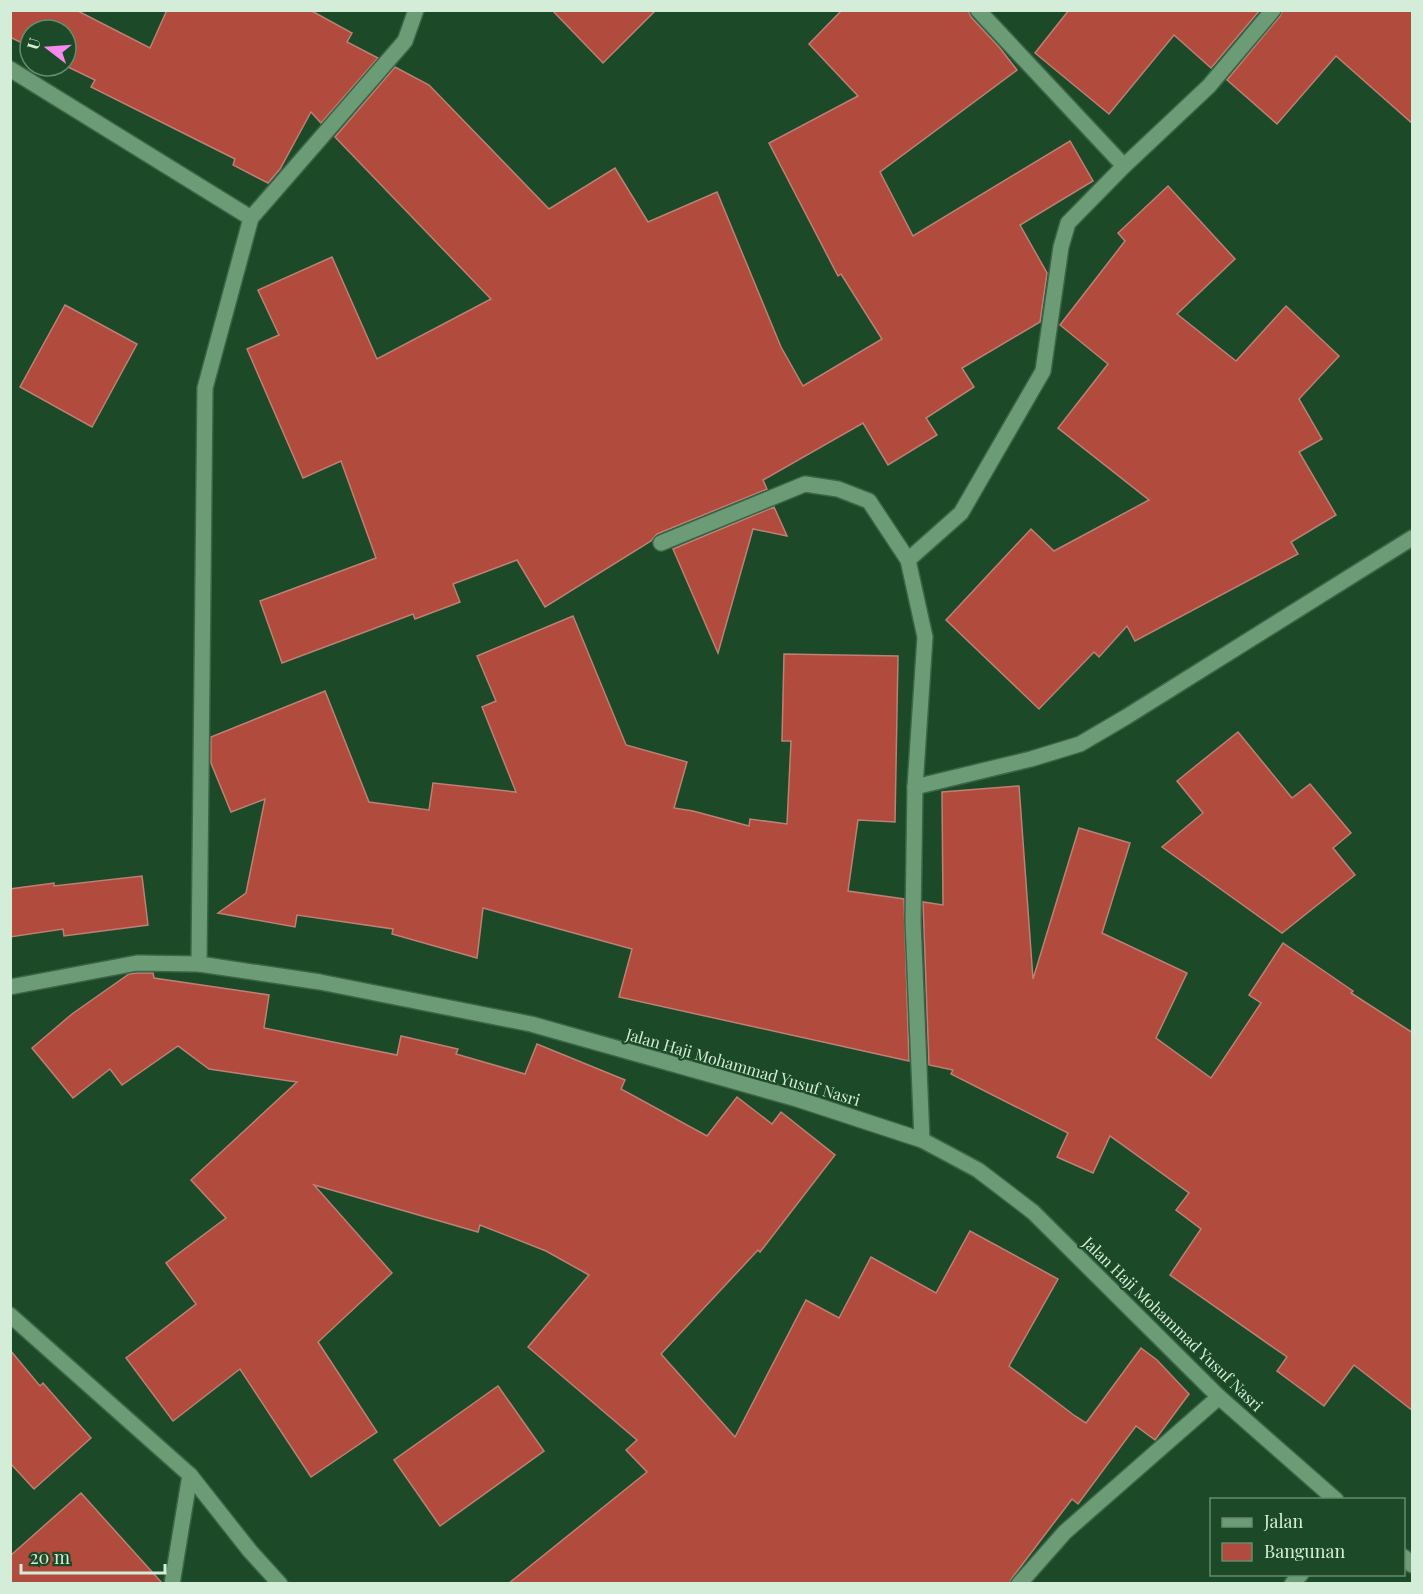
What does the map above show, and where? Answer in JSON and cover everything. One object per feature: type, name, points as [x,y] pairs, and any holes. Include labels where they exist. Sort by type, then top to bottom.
[{"type":"street","points":[[199,964],[205,388],[250,218],[405,41],[416,10]]},
{"type":"street","points":[[978,10],[1124,166]]},
{"type":"street","points":[[908,560],[961,513],[1043,371],[1061,247],[1068,223],[1124,166],[1209,86],[1273,10]]},
{"type":"street","points":[[10,69],[250,218]]},
{"type":"street","points":[[661,543],[805,484],[838,489],[869,501],[908,560],[926,637],[915,786],[913,921],[922,1140]]},
{"type":"street","points":[[915,786],[1031,759],[1080,744],[1413,538]]},
{"type":"street","name":"Jalan Haji Mohammad Yusuf Nasri","points":[[10,987],[137,963],[199,964],[320,982],[531,1024],[797,1099],[922,1140],[978,1170],[1033,1212],[1219,1397],[1334,1498]]},
{"type":"street","points":[[10,1315],[190,1475],[250,1551],[280,1584]]},
{"type":"street","points":[[1019,1584],[1065,1532],[1219,1397]]},
{"type":"street","points":[[172,1584],[190,1475]]},
{"type":"building","points":[[10,10],[76,10],[150,48],[167,10],[310,10],[352,33],[347,42],[378,58],[321,123],[311,112],[280,169],[268,183],[233,165],[235,159],[91,87],[95,80],[78,72],[78,18],[18,18],[18,41],[10,37]]},
{"type":"building","points":[[552,10],[656,10],[603,63]]},
{"type":"building","points":[[842,10],[968,10],[971,17],[1017,70],[880,172],[913,236],[1070,141],[1093,181],[1020,225],[1047,273],[1040,322],[962,368],[974,387],[926,418],[937,435],[888,465],[863,423],[763,480],[767,489],[657,534],[651,541],[545,607],[517,560],[453,584],[460,602],[415,619],[413,614],[282,663],[260,601],[376,558],[341,461],[303,478],[247,349],[279,335],[258,290],[332,257],[377,359],[491,299],[335,137],[395,67],[429,85],[549,209],[615,168],[648,222],[717,192],[781,347],[803,386],[882,339],[841,274],[838,276],[769,143],[858,96],[809,44]]},
{"type":"building","points":[[1069,10],[1260,10],[1211,68],[1174,35],[1109,114],[1035,53]]},
{"type":"building","points":[[1283,10],[1413,10],[1413,124],[1336,56],[1277,124],[1227,80]]},
{"type":"building","points":[[1168,186],[1235,259],[1177,314],[1236,361],[1286,306],[1339,356],[1299,399],[1322,439],[1299,452],[1336,515],[1291,542],[1298,554],[1135,641],[1127,626],[1099,657],[1094,652],[1039,709],[946,620],[1031,529],[1054,551],[1149,500],[1058,428],[1108,364],[1060,325],[1125,241],[1118,233]]},
{"type":"building","points":[[65,305],[137,344],[92,427],[20,387]]},
{"type":"building","points":[[774,507],[787,536],[753,529],[718,653],[673,549]]},
{"type":"building","points":[[573,616],[626,745],[687,762],[674,808],[749,826],[750,819],[787,824],[791,741],[782,741],[784,654],[898,656],[895,822],[858,820],[848,891],[904,899],[909,1061],[619,997],[632,949],[483,908],[477,958],[392,934],[393,929],[297,915],[295,927],[218,913],[246,893],[265,799],[231,812],[211,763],[211,737],[325,691],[369,802],[429,810],[433,783],[516,792],[482,707],[496,701],[477,656]]},
{"type":"building","points":[[1238,732],[1292,798],[1310,784],[1351,833],[1333,848],[1355,875],[1282,933],[1162,847],[1203,813],[1177,781]]},
{"type":"building","points":[[1019,786],[1033,979],[1079,828],[1130,843],[1102,933],[1187,973],[1156,1038],[1211,1078],[1261,1003],[1249,995],[1283,943],[1353,991],[1351,993],[1413,1033],[1413,1411],[1354,1365],[1324,1406],[1277,1371],[1287,1357],[1170,1275],[1201,1229],[1176,1210],[1189,1193],[1110,1136],[1093,1173],[1057,1157],[1068,1133],[951,1074],[953,1070],[929,1065],[923,902],[943,905],[942,792]]},
{"type":"building","points":[[142,876],[148,925],[64,936],[63,929],[10,937],[10,889]]},
{"type":"building","points":[[153,973],[154,978],[269,995],[264,1028],[397,1055],[401,1036],[458,1049],[456,1054],[525,1074],[537,1044],[625,1080],[621,1089],[707,1136],[737,1097],[772,1124],[781,1112],[835,1155],[760,1252],[758,1250],[661,1354],[735,1437],[806,1300],[839,1318],[871,1257],[936,1293],[970,1231],[1058,1279],[1009,1366],[1075,1416],[1086,1423],[1141,1348],[1157,1360],[1189,1394],[1155,1440],[1136,1426],[1078,1504],[1072,1499],[1009,1584],[508,1584],[647,1472],[626,1450],[637,1440],[528,1347],[589,1275],[546,1251],[480,1225],[478,1232],[314,1185],[392,1273],[318,1342],[377,1432],[311,1477],[240,1369],[173,1421],[126,1358],[196,1304],[166,1263],[226,1218],[191,1180],[297,1082],[209,1069],[178,1046],[122,1085],[110,1069],[73,1098],[32,1048],[72,1014],[129,974]]},
{"type":"building","points":[[10,1350],[40,1386],[43,1383],[91,1438],[34,1489],[10,1463]]},
{"type":"building","points":[[498,1386],[544,1451],[440,1526],[394,1460]]},
{"type":"building","points":[[81,1493],[162,1584],[10,1584],[10,1556]]}]
